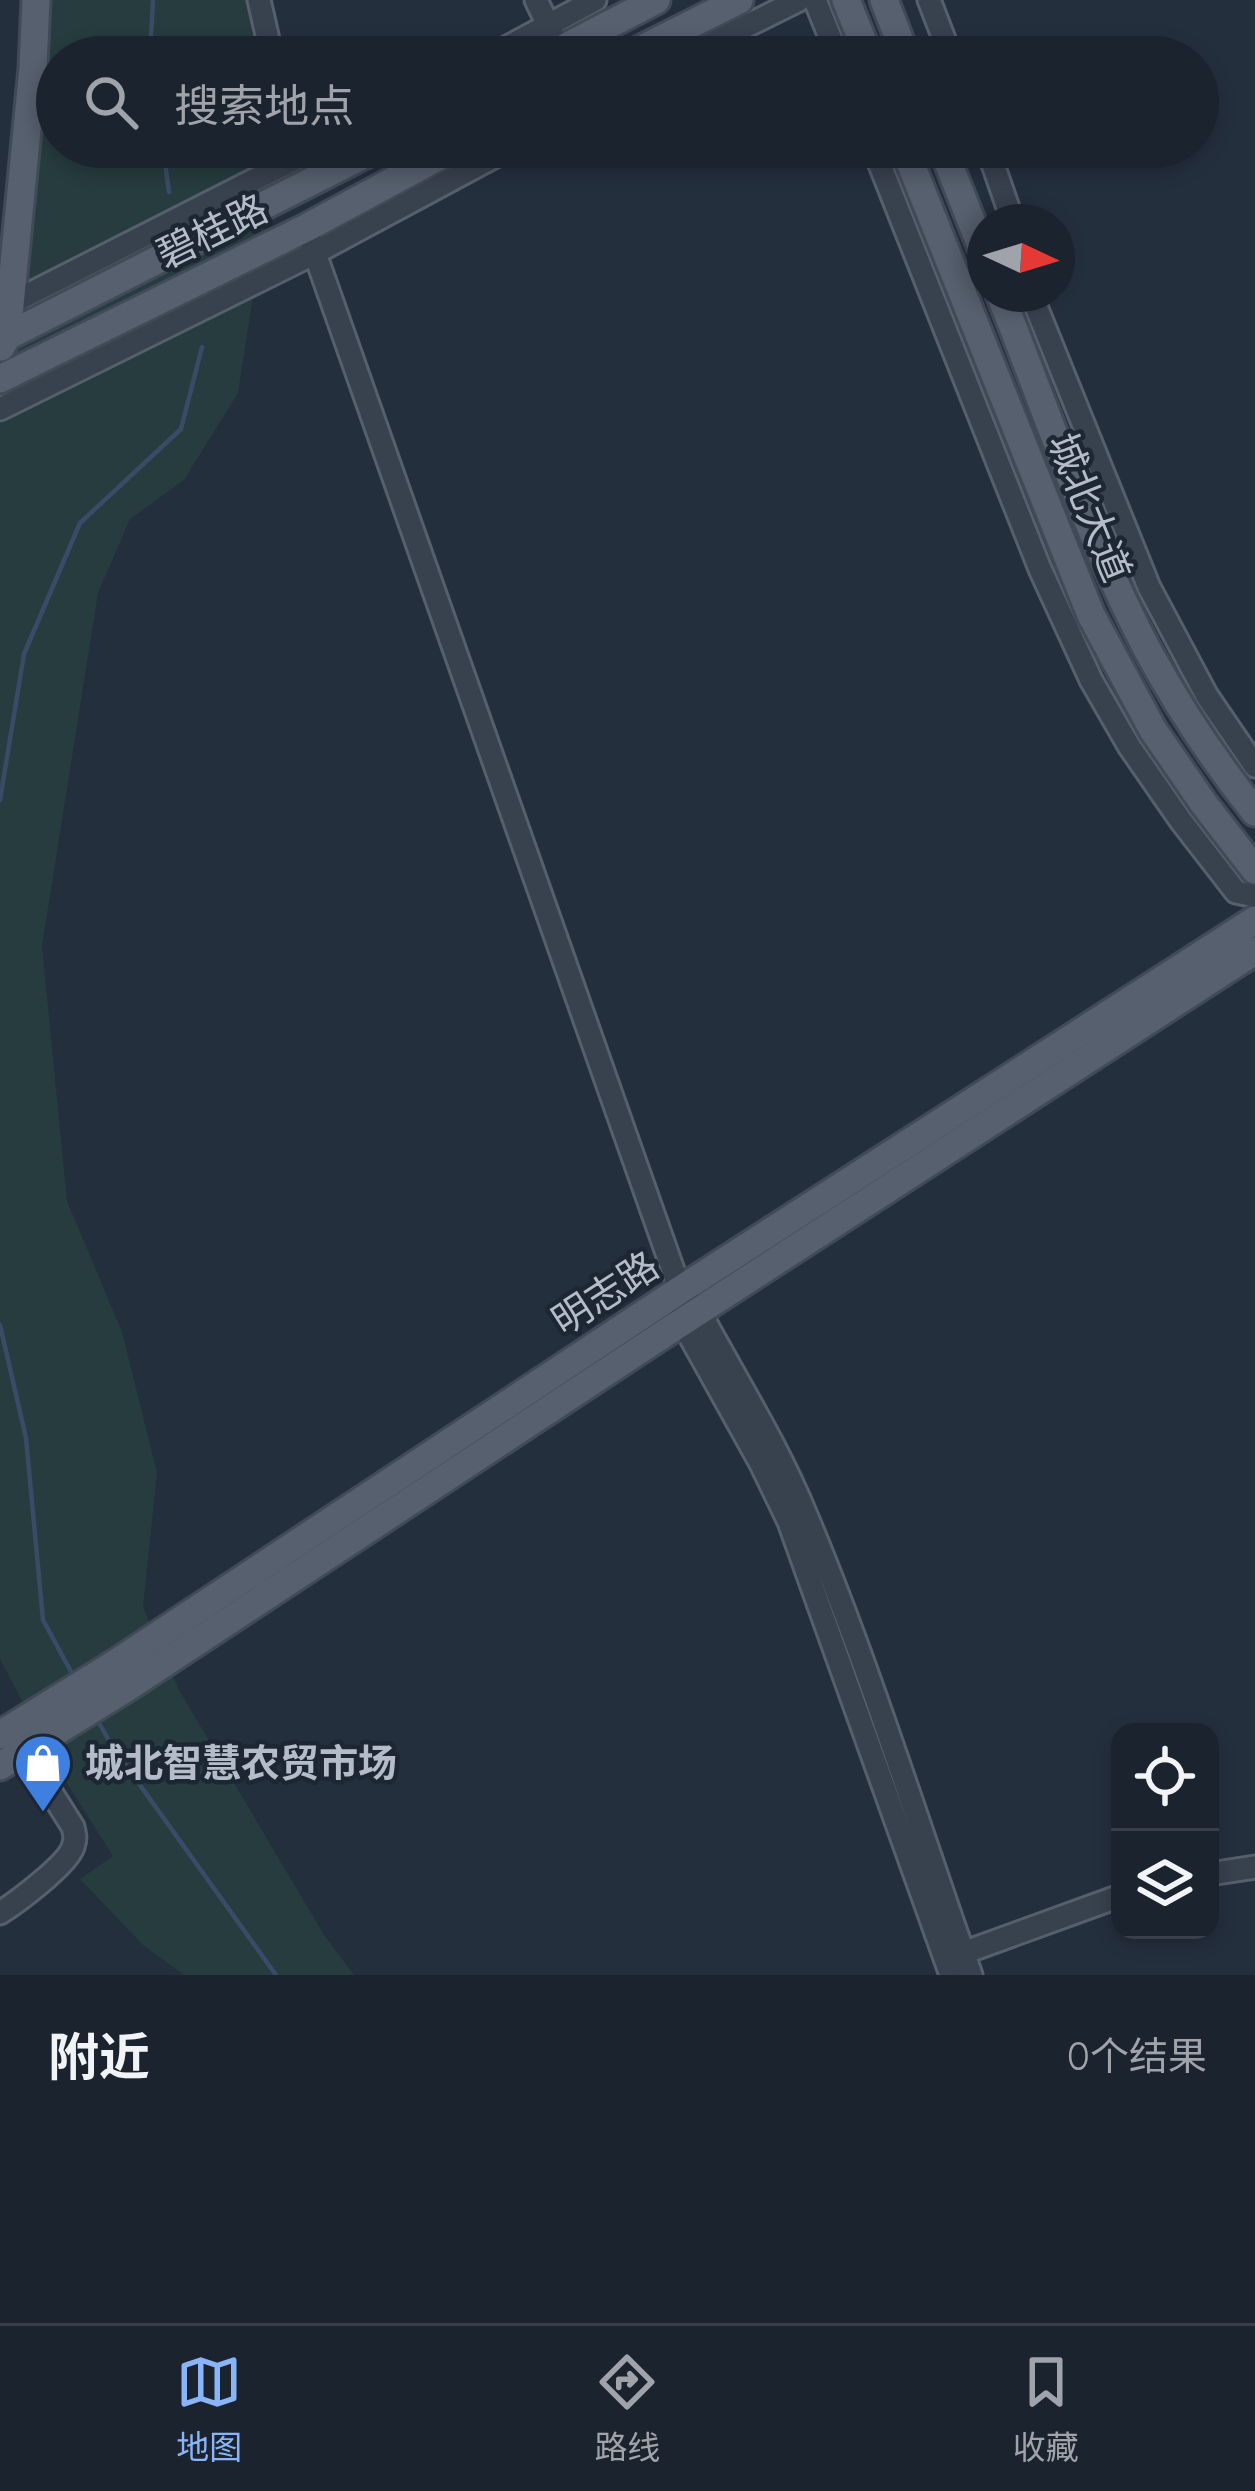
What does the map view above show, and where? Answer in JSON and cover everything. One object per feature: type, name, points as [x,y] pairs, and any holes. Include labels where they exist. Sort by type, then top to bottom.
[{"type":"main road","points":[[3,327],[33,68],[36,0]]},
{"type":"main road","points":[[571,36],[656,0]]},
{"type":"main road","points":[[668,36],[739,0]]},
{"type":"main road","points":[[846,0],[861,36]]},
{"type":"main road","points":[[884,0],[899,36]]},
{"type":"main road","name":"碧桂路","points":[[3,327],[289,168]]},
{"type":"main road","name":"碧桂路","points":[[0,379],[310,240],[423,168]]},
{"type":"main road","name":"城北大道","points":[[912,168],[1091,615],[1153,730],[1255,870]]},
{"type":"main road","points":[[950,168],[967,210]]},
{"type":"main road","name":"城北大道","points":[[1007,312],[1099,544],[1148,650],[1183,711],[1255,812]]},
{"type":"main road","name":"明志路","points":[[687,1308],[1255,920]]},
{"type":"main road","name":"明志路","points":[[0,1766],[12,1738],[120,1676],[687,1308],[1255,951]]},
{"type":"main road","points":[[0,1701],[12,1738]]},
{"type":"street","points":[[259,0],[267,36]]},
{"type":"street","points":[[536,0],[549,36]]},
{"type":"street","points":[[560,36],[596,0]]},
{"type":"street","points":[[726,36],[799,0]]},
{"type":"street","points":[[815,0],[830,36]]},
{"type":"street","points":[[929,0],[943,36]]},
{"type":"street","points":[[0,409],[310,240],[466,168]]},
{"type":"street","points":[[881,168],[1040,569],[1091,680],[1181,821],[1236,892],[1255,896]]},
{"type":"street","points":[[994,168],[1007,204]]},
{"type":"street","points":[[310,240],[687,1308],[789,1522],[958,1966],[1111,1900]]},
{"type":"street","points":[[1038,312],[1157,604],[1207,696],[1255,766]]},
{"type":"street","points":[[0,1913],[68,1856],[75,1837],[73,1827],[12,1738]]},
{"type":"street","points":[[1219,1873],[1255,1867]]},
{"type":"green space","points":[[46,0],[247,0],[255,36],[43,36]]},
{"type":"green space","points":[[36,118],[36,168],[273,168],[238,393],[184,480],[130,519],[98,593],[42,946],[67,1201],[122,1332],[157,1473],[143,1607],[179,1690],[324,1935],[354,1975],[184,1975],[143,1945],[80,1879],[113,1856],[53,1761],[0,1659],[0,362],[26,236]]},
{"type":"waterway","points":[[151,36],[153,0]]},
{"type":"waterway","points":[[166,168],[169,192]]},
{"type":"waterway","points":[[0,800],[24,654],[80,523],[181,429],[202,347]]},
{"type":"waterway","points":[[0,1325],[26,1438],[43,1620],[75,1679]]},
{"type":"waterway","points":[[98,1721],[276,1975]]},
{"type":"place","name":"城北智慧农贸市场","points":[[43,1814]]}]
